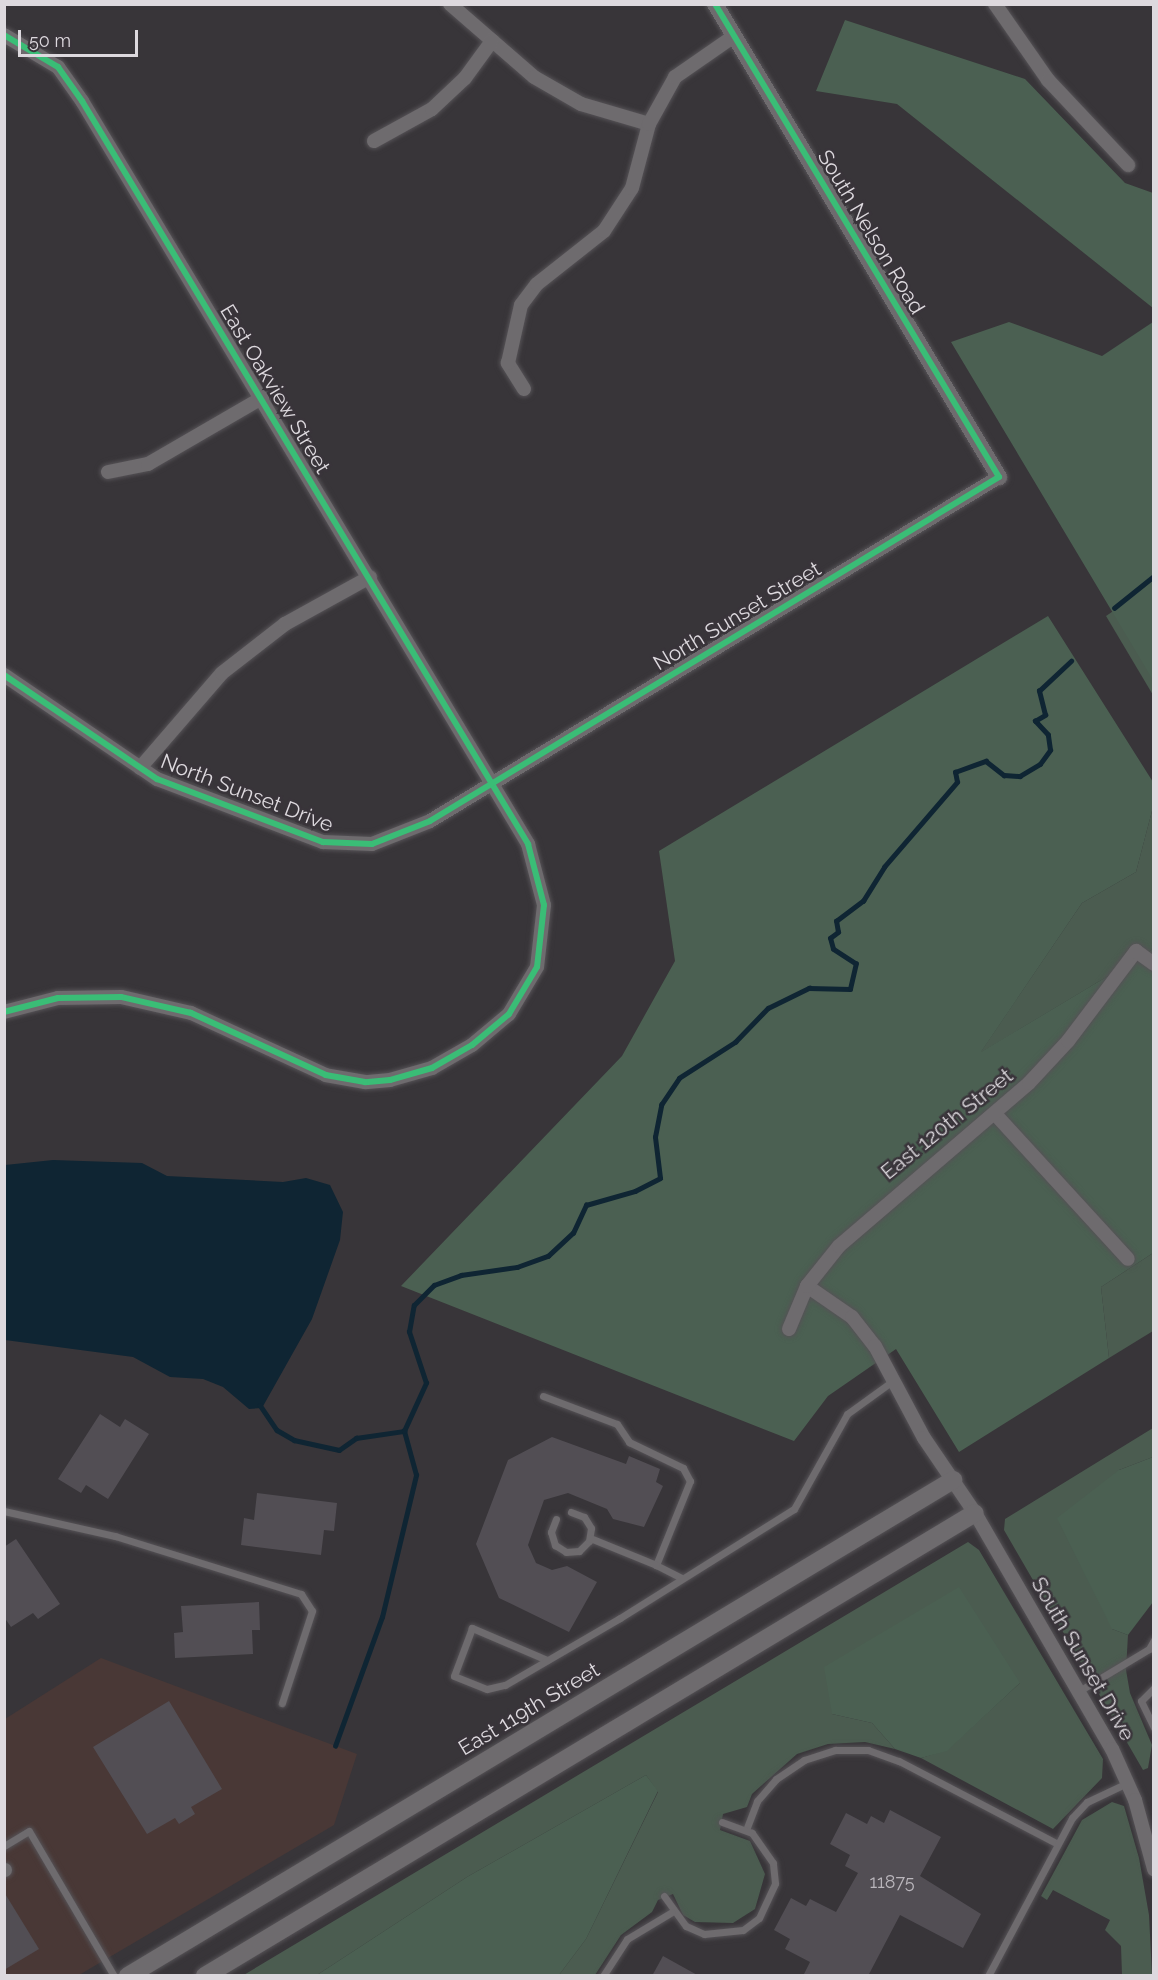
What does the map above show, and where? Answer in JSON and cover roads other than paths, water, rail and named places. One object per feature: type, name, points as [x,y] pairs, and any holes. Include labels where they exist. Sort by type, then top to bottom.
[{"type":"main road","name":"East 119th Street","points":[[128,1976],[953,1480]]},
{"type":"main road","points":[[205,1976],[975,1513]]},
{"type":"street","points":[[450,4],[534,77],[581,104],[649,124]]},
{"type":"street","name":"South Nelson Road","points":[[715,4],[999,477]]},
{"type":"street","points":[[995,4],[1048,80],[1128,165]]},
{"type":"street","name":"East Oakview Street","points":[[4,34],[58,67],[82,101],[370,577],[528,844],[538,874],[544,905],[540,955],[509,1014],[472,1045],[432,1068],[390,1080],[344,1079],[297,1064],[191,1013],[121,997],[58,998],[4,1012]]},
{"type":"street","points":[[524,389],[508,363],[521,305],[537,284],[604,231],[632,188],[649,124],[675,77],[734,36]]},
{"type":"street","points":[[374,141],[432,109],[465,78],[492,41]]},
{"type":"street","name":"East Oakview Street","points":[[108,472],[148,464],[262,398]]},
{"type":"street","name":"North Sunset Street","points":[[492,784],[999,477]]},
{"type":"street","points":[[140,768],[222,674],[285,624],[370,577]]},
{"type":"street","name":"North Sunset Drive","points":[[4,675],[157,779],[287,831],[350,846],[404,834],[492,784]]},
{"type":"street","name":"East 120th Street","points":[[789,1329],[807,1286],[839,1246],[884,1203],[996,1115],[1068,1041],[1136,951],[1154,964]]},
{"type":"street","points":[[996,1115],[1128,1259]]},
{"type":"street","name":"South Sunset Drive","points":[[807,1286],[852,1317],[894,1380],[975,1513],[1079,1691],[1127,1783],[1154,1869]]},
{"type":"lane","points":[[547,1660],[472,1628],[454,1676],[487,1689],[505,1685],[547,1660],[682,1578],[794,1509],[847,1414],[894,1380]]},
{"type":"lane","points":[[543,1396],[617,1424],[629,1442],[683,1468],[690,1481],[656,1565]]},
{"type":"lane","points":[[4,1511],[115,1536],[301,1594],[312,1611],[282,1703]]},
{"type":"lane","points":[[556,1519],[550,1532],[560,1549],[579,1551],[590,1538],[588,1522],[571,1512]]},
{"type":"lane","points":[[590,1538],[682,1578]]},
{"type":"lane","points":[[1079,1691],[1151,1648],[1154,1640]]},
{"type":"lane","points":[[1154,1688],[1142,1701],[1154,1728]]},
{"type":"lane","points":[[746,1830],[757,1801],[776,1779],[804,1760],[835,1750],[868,1750],[898,1761],[1058,1844]]},
{"type":"lane","points":[[988,1976],[1058,1844],[1087,1802],[1127,1783]]},
{"type":"lane","points":[[664,1896],[672,1912],[686,1926],[714,1935],[743,1930],[759,1918],[775,1883],[773,1863],[765,1845],[746,1830],[722,1822]]},
{"type":"lane","points":[[4,1846],[29,1832],[114,1976]]},
{"type":"lane","points":[[603,1976],[627,1939],[672,1912]]},
{"type":"water","points":[[53,1160],[142,1163],[167,1176],[283,1182],[306,1178],[330,1185],[343,1212],[340,1240],[312,1319],[262,1408],[249,1409],[223,1387],[203,1379],[170,1377],[133,1357],[5,1340],[5,1165]]},
{"type":"waterway","points":[[1114,608],[1154,576]]},
{"type":"waterway","points":[[335,1746],[382,1617],[416,1475],[404,1431],[426,1383],[409,1332],[414,1305],[434,1285],[461,1275],[517,1267],[548,1256],[573,1233],[586,1205],[635,1191],[660,1178],[655,1137],[661,1105],[679,1078],[735,1042],[768,1008],[809,988],[850,989],[856,964],[833,949],[830,938],[838,932],[836,921],[863,901],[884,867],[957,782],[955,772],[986,761],[1004,775],[1020,776],[1040,764],[1050,750],[1048,735],[1035,721],[1045,715],[1039,691],[1071,661]]},
{"type":"waterway","points":[[260,1405],[277,1430],[294,1440],[339,1450],[356,1438],[404,1431]]}]
